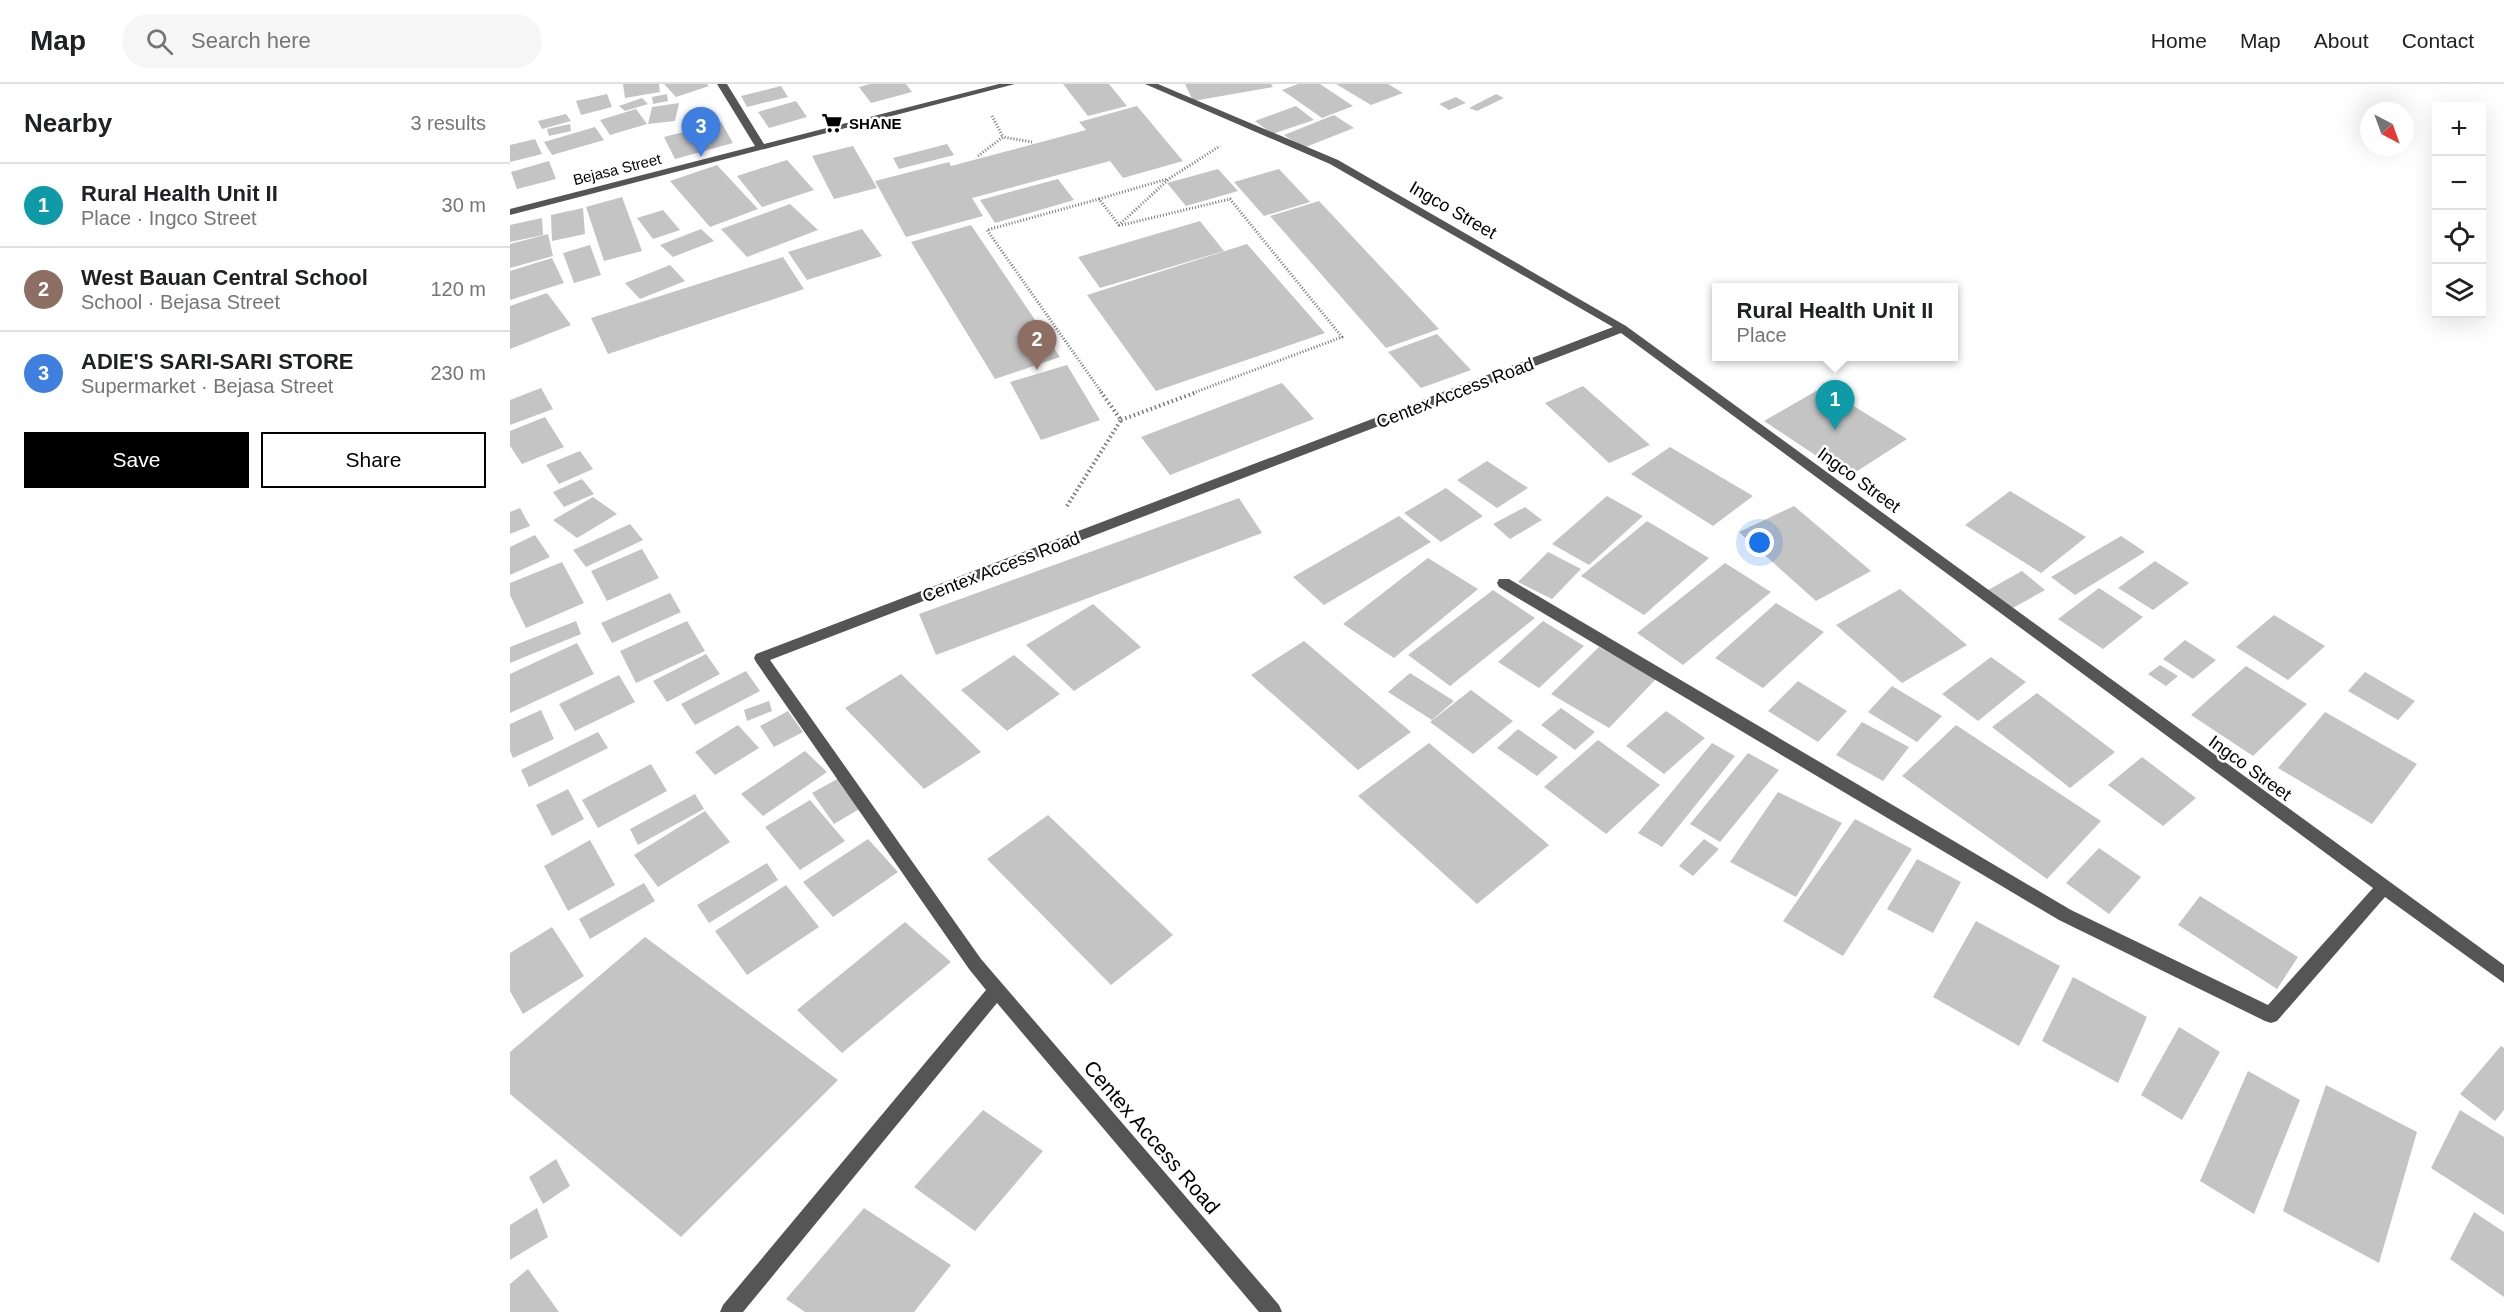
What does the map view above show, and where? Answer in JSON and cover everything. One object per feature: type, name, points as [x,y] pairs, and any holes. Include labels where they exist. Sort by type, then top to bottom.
[{"type":"street","points":[[722,84],[761,148]]},
{"type":"street","name":"Bejasa Street","points":[[510,212],[1010,84]]},
{"type":"street","name":"Ingco Street","points":[[1150,84],[1334,162],[1622,328],[2504,975]]},
{"type":"street","name":"Centex Access Road","points":[[1272,1312],[968,954],[761,658],[1622,328]]},
{"type":"street","points":[[1504,583],[2065,915],[2271,1014],[2383,888]]},
{"type":"street","points":[[730,1312],[997,990]]},
{"type":"path","points":[[1119,225],[1170,178],[1252,127]]},
{"type":"path","points":[[978,156],[1003,137],[1032,142]]},
{"type":"path","points":[[1121,420],[987,230],[1170,178]]},
{"type":"path","points":[[1099,199],[1119,225]]},
{"type":"path","points":[[1038,553],[1121,420],[1342,337],[1230,199],[1119,225]]},
{"type":"building","points":[[623,84],[659,84],[660,92],[625,98]]},
{"type":"building","points":[[664,84],[707,84],[709,86],[676,97]]},
{"type":"building","points":[[870,84],[906,84],[912,92],[871,103],[859,87]]},
{"type":"building","points":[[1063,84],[1109,84],[1127,106],[1088,116]]},
{"type":"building","points":[[1185,84],[1271,84],[1273,87],[1193,101]]},
{"type":"building","points":[[1298,84],[1320,84],[1353,106],[1322,118],[1282,90]]},
{"type":"building","points":[[1336,84],[1388,84],[1403,93],[1371,105]]},
{"type":"building","points":[[781,86],[788,97],[747,107],[741,96]]},
{"type":"building","points":[[607,94],[612,107],[581,115],[576,101]]},
{"type":"building","points":[[667,94],[668,101],[653,104],[652,97]]},
{"type":"building","points":[[1496,94],[1504,98],[1477,111],[1469,108]]},
{"type":"building","points":[[1456,97],[1466,103],[1449,110],[1439,104]]},
{"type":"building","points":[[642,98],[648,104],[625,111],[619,106]]},
{"type":"building","points":[[796,101],[807,117],[769,128],[758,112]]},
{"type":"building","points":[[679,103],[675,121],[648,124],[652,107]]},
{"type":"building","points":[[1137,106],[1183,161],[1123,178],[1110,161],[972,198],[983,216],[906,237],[875,181],[949,162],[951,166],[1086,130],[1079,122]]},
{"type":"building","points":[[1296,106],[1314,120],[1272,134],[1255,121]]},
{"type":"building","points":[[636,109],[647,124],[610,135],[600,120]]},
{"type":"building","points":[[713,111],[719,120],[689,128],[684,119]]},
{"type":"building","points":[[566,114],[571,121],[542,129],[538,121]]},
{"type":"building","points":[[1334,115],[1354,128],[1303,148],[1284,135]]},
{"type":"building","points":[[721,122],[733,143],[675,159],[664,137]]},
{"type":"building","points":[[570,124],[571,131],[549,136],[547,129]]},
{"type":"building","points":[[595,127],[604,140],[552,155],[544,142]]},
{"type":"building","points":[[535,139],[542,154],[510,162],[510,145]]},
{"type":"building","points":[[947,144],[954,155],[899,169],[893,158]]},
{"type":"building","points":[[853,146],[877,188],[834,199],[812,156]]},
{"type":"building","points":[[787,160],[814,190],[762,207],[737,176]]},
{"type":"building","points":[[549,161],[556,179],[517,189],[511,172]]},
{"type":"building","points":[[717,165],[758,209],[710,227],[670,181]]},
{"type":"building","points":[[1218,169],[1238,191],[1186,206],[1167,183]]},
{"type":"building","points":[[1279,169],[1310,202],[1264,216],[1234,182]]},
{"type":"building","points":[[1058,179],[1074,200],[995,223],[980,200]]},
{"type":"building","points":[[622,197],[642,251],[604,261],[586,207]]},
{"type":"building","points":[[1319,201],[1439,329],[1386,348],[1270,216]]},
{"type":"building","points":[[790,204],[818,230],[747,257],[721,229]]},
{"type":"building","points":[[583,208],[585,234],[552,241],[551,215]]},
{"type":"building","points":[[663,210],[680,230],[653,239],[637,218]]},
{"type":"building","points":[[542,218],[543,235],[510,242],[510,225]]},
{"type":"building","points":[[1200,221],[1224,251],[1100,288],[1078,257]]},
{"type":"building","points":[[971,225],[1060,357],[995,379],[911,242]]},
{"type":"building","points":[[701,229],[714,241],[673,257],[660,245]]},
{"type":"building","points":[[862,229],[882,256],[807,280],[788,252]]},
{"type":"building","points":[[548,234],[553,256],[510,268],[510,244]]},
{"type":"building","points":[[1247,244],[1325,333],[1156,391],[1087,295]]},
{"type":"building","points":[[590,245],[601,275],[574,283],[563,253]]},
{"type":"building","points":[[783,257],[804,289],[608,354],[591,318]]},
{"type":"building","points":[[552,258],[564,283],[510,300],[510,271]]},
{"type":"building","points":[[670,265],[685,281],[640,299],[625,283]]},
{"type":"building","points":[[547,293],[571,325],[510,349],[510,306]]},
{"type":"building","points":[[1437,334],[1471,370],[1421,388],[1388,352]]},
{"type":"building","points":[[1067,365],[1100,420],[1041,440],[1010,382]]},
{"type":"building","points":[[1282,383],[1314,419],[1170,475],[1141,437]]},
{"type":"building","points":[[1583,386],[1650,445],[1609,463],[1545,403]]},
{"type":"building","points":[[1823,387],[1907,439],[1848,477],[1764,421]]},
{"type":"building","points":[[541,388],[553,409],[510,425],[510,400]]},
{"type":"building","points":[[545,417],[564,447],[522,464],[510,446],[510,431]]},
{"type":"building","points":[[1670,447],[1753,496],[1713,526],[1631,474]]},
{"type":"building","points":[[580,451],[593,469],[559,484],[546,465]]},
{"type":"building","points":[[1487,461],[1528,488],[1497,508],[1457,480]]},
{"type":"building","points":[[582,479],[594,494],[564,507],[553,492]]},
{"type":"building","points":[[1446,488],[1483,516],[1441,542],[1404,513]]},
{"type":"building","points":[[2010,491],[2086,537],[2041,573],[1965,525]]},
{"type":"building","points":[[1607,496],[1643,516],[1589,565],[1552,544]]},
{"type":"building","points":[[593,497],[617,514],[577,538],[553,520]]},
{"type":"building","points":[[1239,498],[1262,533],[936,655],[919,614]]},
{"type":"building","points":[[1794,506],[1871,571],[1816,601],[1739,532]]},
{"type":"building","points":[[1525,507],[1542,520],[1510,539],[1493,524]]},
{"type":"building","points":[[520,508],[530,526],[510,534],[510,512]]},
{"type":"building","points":[[1399,516],[1431,542],[1324,605],[1293,577]]},
{"type":"building","points":[[1647,521],[1709,558],[1644,615],[1581,576]]},
{"type":"building","points":[[630,524],[643,540],[586,567],[573,550]]},
{"type":"building","points":[[535,535],[550,557],[510,575],[510,547]]},
{"type":"building","points":[[2121,536],[2145,552],[2075,595],[2051,577]]},
{"type":"building","points":[[642,549],[659,578],[607,601],[591,571]]},
{"type":"building","points":[[1548,552],[1581,569],[1552,599],[1518,582]]},
{"type":"building","points":[[1428,558],[1478,589],[1394,658],[1343,624]]},
{"type":"building","points":[[2155,561],[2189,583],[2153,610],[2118,588]]},
{"type":"building","points":[[562,562],[584,603],[526,628],[510,595],[510,583]]},
{"type":"building","points":[[1725,563],[1771,592],[1683,665],[1637,633]]},
{"type":"building","points":[[2022,571],[2045,590],[2011,609],[1988,590]]},
{"type":"building","points":[[2099,588],[2143,617],[2103,649],[2058,619]]},
{"type":"building","points":[[1900,589],[1967,645],[1902,683],[1836,625]]},
{"type":"building","points":[[1493,590],[1535,618],[1450,686],[1408,655]]},
{"type":"building","points":[[670,593],[681,612],[612,643],[601,623]]},
{"type":"building","points":[[1776,603],[1824,632],[1763,688],[1715,658]]},
{"type":"building","points":[[1093,604],[1141,647],[1074,691],[1026,645]]},
{"type":"building","points":[[2274,615],[2325,646],[2288,680],[2236,647]]},
{"type":"building","points":[[576,621],[581,634],[510,663],[510,647]]},
{"type":"building","points":[[687,621],[705,651],[636,683],[620,651]]},
{"type":"building","points":[[1543,621],[1584,646],[1539,688],[1498,662]]},
{"type":"building","points":[[2185,640],[2216,660],[2193,679],[2163,659]]},
{"type":"building","points":[[1304,641],[1411,732],[1358,770],[1251,675]]},
{"type":"building","points":[[577,643],[594,674],[510,713],[510,674]]},
{"type":"building","points":[[1599,647],[1656,679],[1609,728],[1551,694]]},
{"type":"building","points":[[706,654],[720,674],[667,702],[653,681]]},
{"type":"building","points":[[1014,655],[1060,694],[1007,731],[961,690]]},
{"type":"building","points":[[1991,657],[2026,682],[1978,721],[1942,694]]},
{"type":"building","points":[[2160,665],[2178,676],[2166,686],[2148,674]]},
{"type":"building","points":[[2246,666],[2307,704],[2253,756],[2191,715]]},
{"type":"building","points":[[746,671],[760,691],[695,725],[681,704]]},
{"type":"building","points":[[2365,672],[2415,701],[2398,720],[2348,691]]},
{"type":"building","points":[[1410,673],[1454,701],[1432,720],[1388,692]]},
{"type":"building","points":[[901,674],[981,752],[924,789],[845,708]]},
{"type":"building","points":[[619,675],[635,702],[575,731],[559,704]]},
{"type":"building","points":[[1798,681],[1847,711],[1818,742],[1768,711]]},
{"type":"building","points":[[1892,686],[1942,716],[1917,742],[1868,712]]},
{"type":"building","points":[[1471,690],[1513,721],[1473,754],[1430,722]]},
{"type":"building","points":[[2037,693],[2115,752],[2070,788],[1992,727]]},
{"type":"building","points":[[769,701],[772,711],[747,721],[744,710]]},
{"type":"building","points":[[1561,708],[1595,732],[1575,750],[1541,725]]},
{"type":"building","points":[[541,710],[554,739],[513,758],[510,751],[510,724]]},
{"type":"building","points":[[788,711],[803,732],[774,747],[760,726]]},
{"type":"building","points":[[1666,711],[1705,738],[1664,774],[1626,746]]},
{"type":"building","points":[[2325,712],[2417,764],[2372,824],[2278,768]]},
{"type":"building","points":[[1862,722],[1909,747],[1883,781],[1836,755]]},
{"type":"building","points":[[738,725],[759,748],[715,775],[695,752]]},
{"type":"building","points":[[1956,725],[2101,821],[2047,879],[1902,776]]},
{"type":"building","points":[[1518,729],[1558,757],[1537,776],[1497,748]]},
{"type":"building","points":[[598,732],[608,748],[529,787],[521,770]]},
{"type":"building","points":[[1598,740],[1660,785],[1606,834],[1544,787]]},
{"type":"building","points":[[1429,743],[1549,845],[1477,904],[1358,796]]},
{"type":"building","points":[[1712,743],[1735,756],[1662,847],[1638,833]]},
{"type":"building","points":[[805,751],[827,772],[763,816],[741,794]]},
{"type":"building","points":[[1748,753],[1779,770],[1720,842],[1690,824]]},
{"type":"building","points":[[2142,757],[2196,798],[2163,826],[2108,785]]},
{"type":"building","points":[[651,764],[667,791],[598,828],[582,800]]},
{"type":"building","points":[[839,778],[861,808],[834,824],[812,793]]},
{"type":"building","points":[[568,789],[584,819],[552,836],[536,805]]},
{"type":"building","points":[[1778,792],[1842,823],[1796,897],[1730,862]]},
{"type":"building","points":[[695,794],[704,809],[638,845],[630,829]]},
{"type":"building","points":[[810,800],[845,841],[800,870],[765,827]]},
{"type":"building","points":[[705,811],[730,842],[658,887],[634,855]]},
{"type":"building","points":[[1048,815],[1173,935],[1111,985],[987,859]]},
{"type":"building","points":[[1855,819],[1912,849],[1843,956],[1783,921]]},
{"type":"building","points":[[868,839],[898,872],[833,917],[803,882]]},
{"type":"building","points":[[1704,839],[1719,849],[1693,876],[1679,866]]},
{"type":"building","points":[[590,840],[615,885],[568,911],[544,866]]},
{"type":"building","points":[[2099,848],[2141,877],[2109,914],[2066,883]]},
{"type":"building","points":[[1917,859],[1961,882],[1933,933],[1887,909]]},
{"type":"building","points":[[767,863],[778,880],[709,923],[697,905]]},
{"type":"building","points":[[644,883],[655,901],[590,939],[579,919]]},
{"type":"building","points":[[786,885],[819,927],[747,975],[715,931]]},
{"type":"building","points":[[2200,896],[2298,957],[2277,989],[2178,925]]},
{"type":"building","points":[[1976,921],[2060,966],[2019,1046],[1933,997]]},
{"type":"building","points":[[905,922],[951,962],[842,1053],[797,1010]]},
{"type":"building","points":[[552,927],[584,976],[523,1014],[510,991],[510,953]]},
{"type":"building","points":[[645,937],[838,1080],[681,1237],[510,1094],[510,1052]]},
{"type":"building","points":[[2073,977],[2147,1017],[2118,1083],[2042,1041]]},
{"type":"building","points":[[2179,1027],[2220,1052],[2182,1120],[2141,1095]]},
{"type":"building","points":[[2501,1046],[2504,1048],[2504,1110],[2495,1121],[2460,1094]]},
{"type":"building","points":[[2248,1071],[2300,1100],[2254,1214],[2200,1181]]},
{"type":"building","points":[[2326,1085],[2417,1132],[2379,1263],[2283,1211]]},
{"type":"building","points":[[983,1110],[1043,1151],[975,1231],[914,1187]]},
{"type":"building","points":[[2460,1110],[2504,1137],[2504,1215],[2431,1168]]},
{"type":"building","points":[[556,1159],[570,1186],[543,1204],[529,1177]]},
{"type":"building","points":[[537,1208],[548,1237],[510,1260],[510,1225]]},
{"type":"building","points":[[864,1208],[951,1265],[914,1312],[805,1312],[786,1299]]},
{"type":"building","points":[[2474,1212],[2504,1232],[2504,1297],[2450,1259]]},
{"type":"building","points":[[528,1269],[559,1312],[510,1312],[510,1284]]},
{"type":"place","name":"SHANE","points":[[832,123]]},
{"type":"place","name":"ADIE'S SARI-SARI STORE","points":[[701,157]]},
{"type":"place","name":"West Bauan Central School","points":[[1037,370]]},
{"type":"place","name":"Rural Health Unit II","points":[[1835,430]]}]
